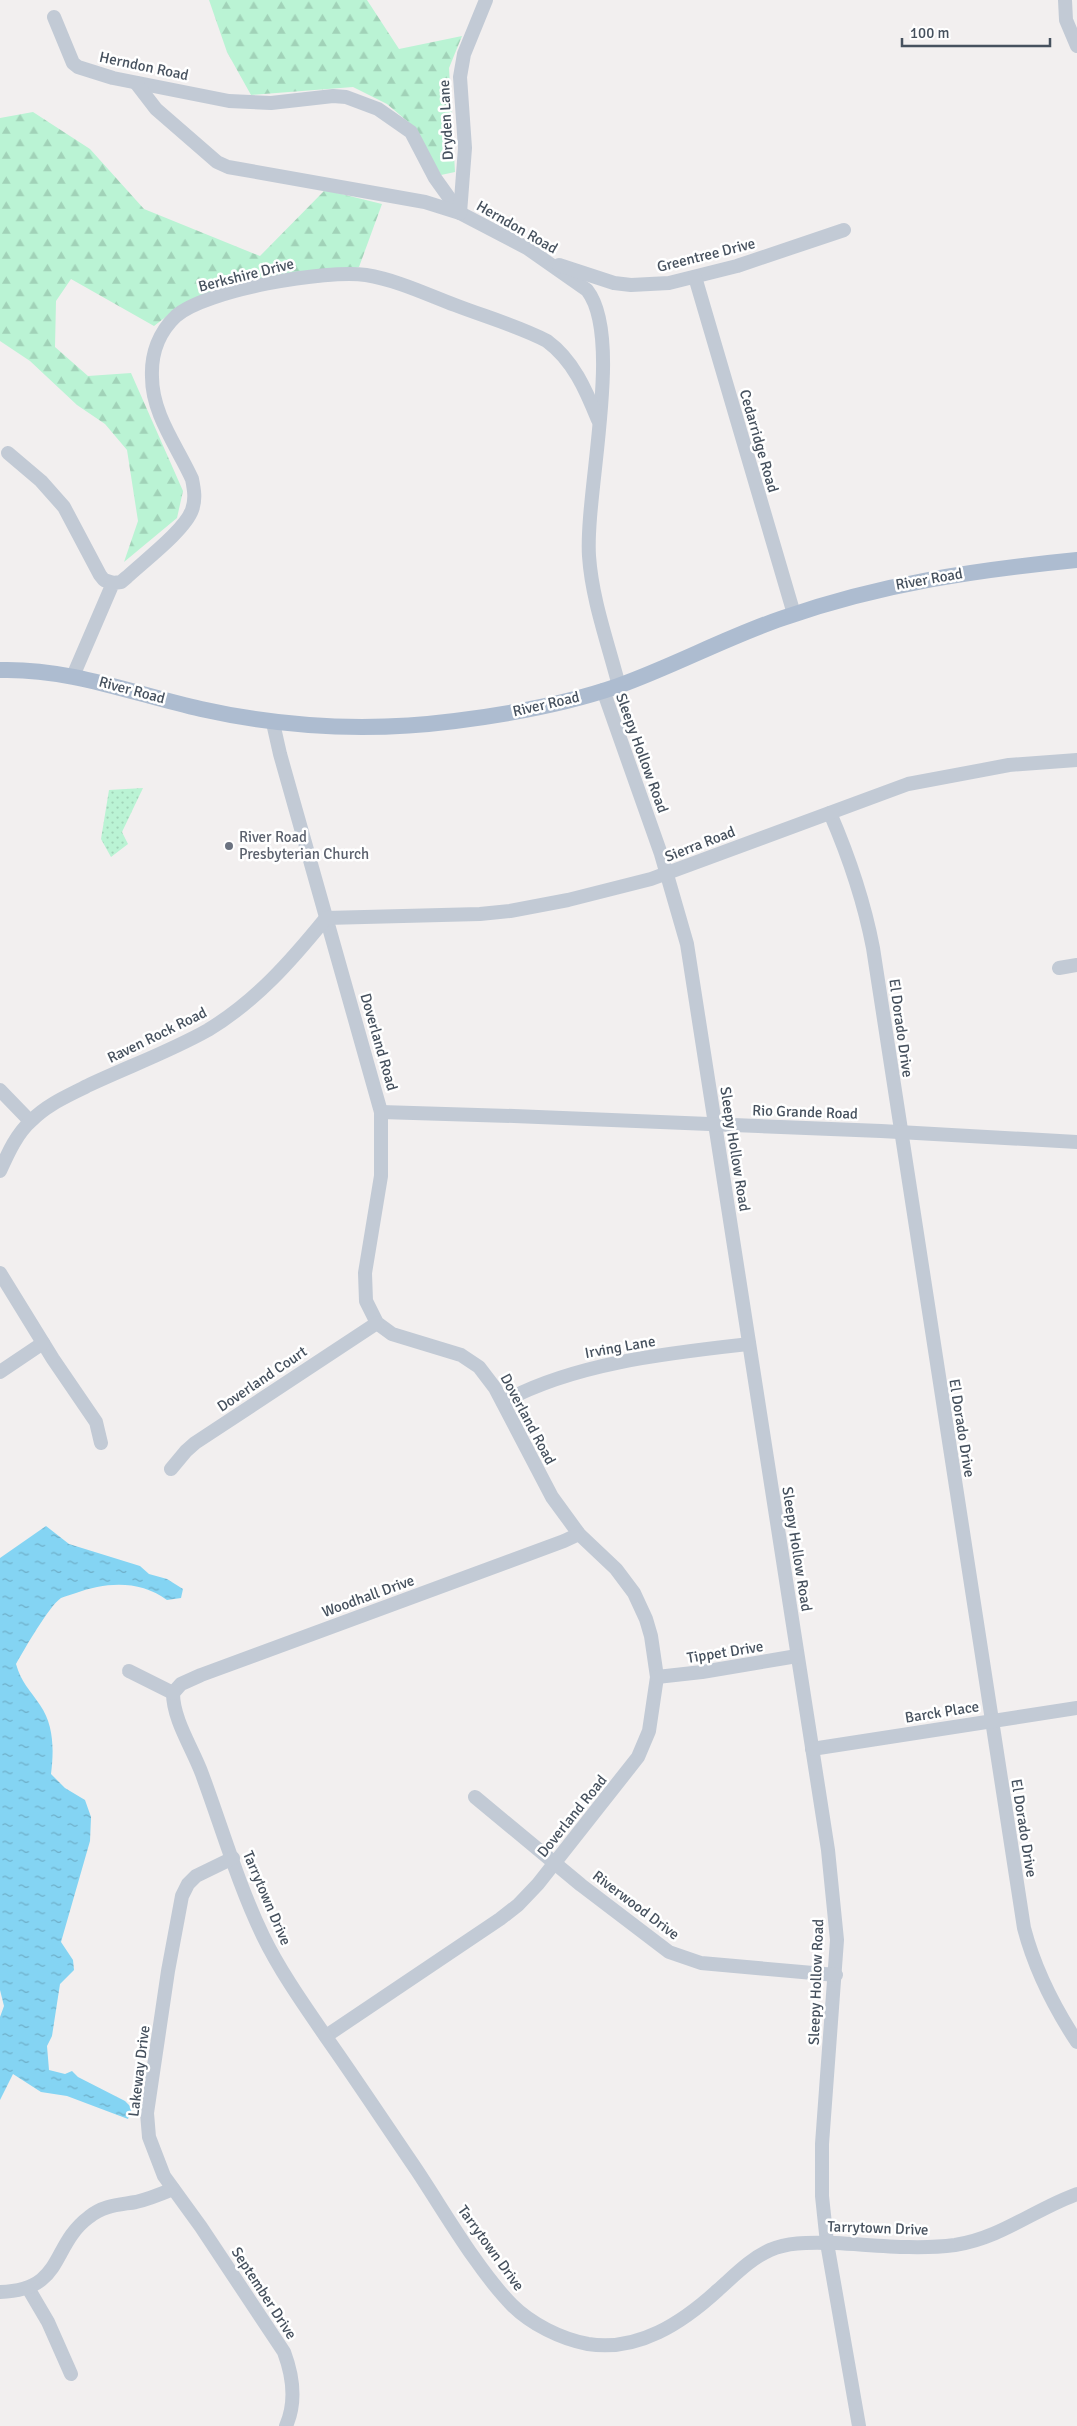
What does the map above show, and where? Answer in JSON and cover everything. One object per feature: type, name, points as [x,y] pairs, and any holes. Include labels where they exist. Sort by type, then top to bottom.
[{"type":"main road","name":"River Road","points":[[0,670],[46,672],[73,676],[121,686],[198,708],[273,723],[339,728],[412,725],[522,711],[619,686],[794,614],[899,584],[948,575],[1077,560]]},
{"type":"street","name":"Dryden Lane","points":[[460,213],[465,148],[460,77],[464,54],[486,0]]},
{"type":"street","points":[[1065,0],[1067,27],[1077,46]]},
{"type":"street","name":"Herndon Road","points":[[54,17],[73,63],[93,72],[136,82],[251,103],[334,96],[346,97],[378,109],[404,124],[412,132],[435,178],[460,213],[527,248],[587,290],[597,306],[600,318],[602,355],[599,422],[591,501],[589,558],[596,597],[619,686]]},
{"type":"street","points":[[136,82],[156,108],[217,162],[228,167],[425,202],[460,213]]},
{"type":"street","name":"Greentree Drive","points":[[546,262],[603,280],[631,285],[669,283],[737,266],[844,230]]},
{"type":"street","name":"Berkshire Drive","points":[[113,583],[121,582],[180,529],[192,510],[194,495],[192,479],[160,415],[154,393],[152,368],[158,341],[168,324],[186,309],[211,299],[297,277],[320,274],[359,274],[392,281],[547,341],[563,355],[578,375],[599,422]]},
{"type":"street","name":"Cedarridge Road","points":[[695,277],[794,614]]},
{"type":"street","points":[[8,453],[41,482],[64,508],[100,575],[104,580],[113,583],[73,676]]},
{"type":"street","name":"Sleepy Hollow Road","points":[[603,690],[668,874],[687,944],[812,1749],[835,1910],[836,1975],[822,2144],[822,2196],[827,2243],[859,2426]]},
{"type":"street","name":"Doverland Road","points":[[273,723],[280,754],[381,1112],[381,1176],[364,1287],[366,1301],[377,1323],[400,1338],[448,1350],[469,1359],[486,1374],[552,1498],[579,1534],[616,1569],[634,1593],[649,1628],[657,1677],[649,1731],[638,1757],[555,1863],[525,1898],[500,1919],[326,2036]]},
{"type":"street","name":"Sierra Road","points":[[326,918],[510,912],[568,900],[668,874],[886,790],[936,778],[1010,765],[1077,760]]},
{"type":"street","name":"El Dorado Drive","points":[[830,813],[853,868],[867,916],[1024,1928],[1038,1971],[1053,2002],[1077,2042]]},
{"type":"street","name":"Raven Rock Road","points":[[0,1171],[14,1144],[30,1121],[61,1099],[182,1043],[230,1016],[265,987],[291,960],[326,918]]},
{"type":"street","points":[[1059,968],[1077,965]]},
{"type":"street","points":[[0,1090],[30,1121]]},
{"type":"street","name":"Rio Grande Road","points":[[381,1112],[505,1115],[1077,1142]]},
{"type":"street","points":[[0,1273],[43,1343],[96,1422],[100,1443]]},
{"type":"street","name":"Doverland Court","points":[[172,1470],[186,1451],[195,1443],[377,1323]]},
{"type":"street","points":[[0,1372],[43,1343]]},
{"type":"street","name":"Irving Lane","points":[[502,1402],[531,1388],[576,1371],[749,1344]]},
{"type":"street","name":"Woodhall Drive","points":[[173,1693],[181,1684],[201,1675],[579,1534]]},
{"type":"street","name":"Tippet Drive","points":[[657,1677],[797,1656]]},
{"type":"street","points":[[129,1671],[173,1693]]},
{"type":"street","name":"Tarrytown Drive","points":[[173,1693],[180,1721],[263,1937],[326,2036],[498,2288],[523,2314],[557,2334],[588,2344],[607,2345],[646,2338],[683,2320],[763,2254],[794,2243],[927,2247],[957,2245],[998,2234],[1055,2203],[1077,2194]]},
{"type":"street","name":"Barck Place","points":[[812,1749],[1077,1708]]},
{"type":"street","name":"Riverwood Drive","points":[[475,1797],[638,1930],[660,1946],[682,1958],[732,1967],[836,1975]]},
{"type":"street","name":"Lakeway Drive","points":[[173,2189],[154,2153],[147,2113],[178,1909],[188,1884],[196,1876],[232,1858]]},
{"type":"street","points":[[0,2292],[19,2291],[28,2288],[50,2271],[75,2231],[90,2216],[114,2205],[150,2198],[173,2189]]},
{"type":"street","name":"September Drive","points":[[173,2189],[207,2235],[284,2352],[291,2374],[293,2389],[292,2408],[286,2426]]},
{"type":"street","points":[[28,2288],[48,2322],[71,2374]]},
{"type":"green space","points":[[209,0],[367,0],[399,49],[462,36],[449,68],[455,172],[441,175],[413,126],[387,104],[353,87],[251,95],[227,52]]},
{"type":"green space","points":[[33,112],[90,149],[144,209],[260,256],[325,190],[382,204],[359,267],[234,287],[180,306],[154,326],[71,279],[56,301],[55,347],[88,376],[131,373],[183,491],[177,518],[124,562],[138,521],[127,450],[105,424],[77,405],[30,361],[0,341],[0,118]]},
{"type":"green space","points":[[143,788],[122,832],[128,844],[111,857],[101,839],[109,790]]},
{"type":"water","points":[[46,1526],[69,1544],[140,1566],[149,1574],[167,1579],[183,1589],[181,1598],[167,1600],[146,1589],[123,1585],[87,1589],[61,1598],[44,1619],[16,1664],[23,1681],[45,1713],[48,1721],[53,1747],[51,1774],[65,1788],[85,1800],[91,1817],[90,1841],[61,1942],[73,1960],[74,1970],[60,1984],[52,2036],[47,2046],[49,2070],[65,2074],[72,2071],[78,2077],[125,2101],[132,2108],[128,2119],[67,2096],[41,2092],[13,2074],[0,2100],[0,2017],[4,2006],[0,1990],[0,1558]]},
{"type":"place","name":"River Road Presbyterian Church","points":[[229,846]]}]
